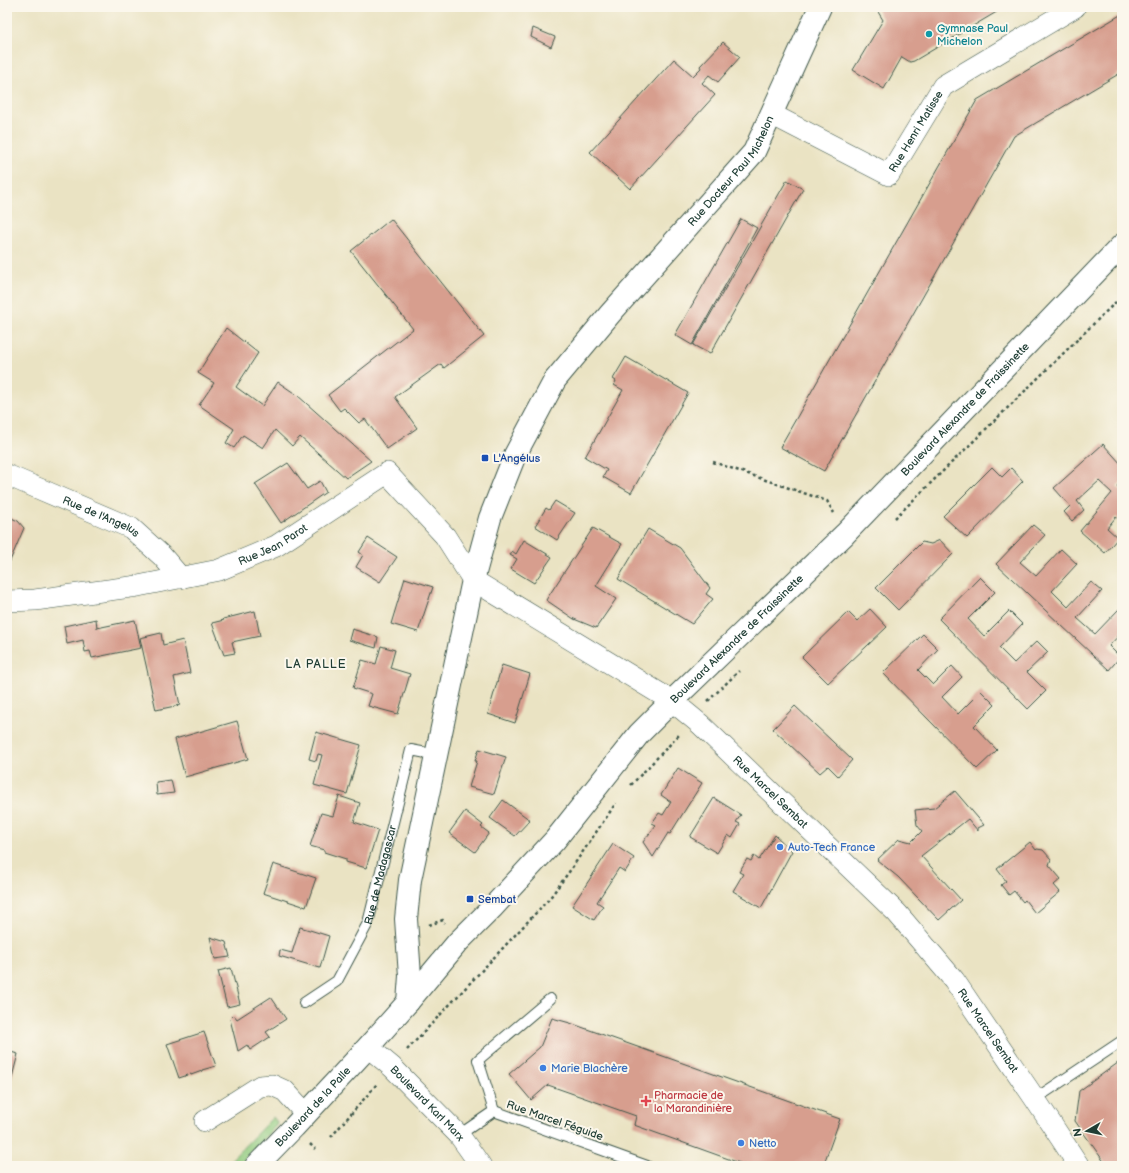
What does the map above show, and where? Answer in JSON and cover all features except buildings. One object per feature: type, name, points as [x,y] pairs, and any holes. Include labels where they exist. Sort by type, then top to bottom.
[{"type":"street","name":"Rue Docteur Paul Michelon","points":[[472,580],[490,518],[515,455],[555,380],[610,314],[754,152],[820,7]]},
{"type":"street","name":"Rue Henri Matisse","points":[[771,114],[889,175],[943,86],[1075,7]]},
{"type":"street","name":"Boulevard Alexandre de Fraissinette","points":[[368,1047],[458,942],[492,908],[554,840],[639,734],[845,534],[1122,245]]},
{"type":"street","name":"Rue Jean Parot","points":[[7,601],[35,600],[181,578],[219,570],[276,546],[387,473],[445,536],[472,580]]},
{"type":"street","name":"Rue de l'Angelus","points":[[7,475],[131,528],[162,556],[181,578]]},
{"type":"street","name":"Rue Marcel Sembat","points":[[472,580],[672,701],[692,717],[898,913],[954,980],[1079,1166]]},
{"type":"street","points":[[408,1002],[410,976],[406,919],[410,888],[472,580]]},
{"type":"street","name":"Boulevard Karl Marx","points":[[368,1047],[392,1067],[459,1135],[480,1166]]},
{"type":"street","name":"Boulevard de la Palle","points":[[256,1166],[368,1047]]},
{"type":"street","points":[[205,1121],[260,1086],[272,1085],[285,1091],[306,1114]]},
{"type":"lane","name":"Rue de Madagascar","points":[[304,1003],[337,981],[368,923],[411,750],[437,755]]},
{"type":"lane","points":[[494,1111],[478,1060],[550,999]]},
{"type":"lane","points":[[1035,1099],[1122,1041]]},
{"type":"lane","name":"Rue Marcel Féguide","points":[[459,1135],[494,1111],[648,1166]]},
{"type":"path","points":[[895,519],[1122,296]]},
{"type":"path","points":[[712,462],[827,501]]},
{"type":"path","points":[[630,786],[678,735],[692,717],[744,666]]},
{"type":"path","points":[[331,1137],[392,1067],[549,899],[620,797]]},
{"type":"green space","points":[[273,1117],[277,1122],[276,1126],[238,1166],[225,1166]]},
{"type":"place","name":"Gymnase Paul Michelon","points":[[929,34]]},
{"type":"place","name":"L'Angélus","points":[[485,458]]},
{"type":"place","name":"Auto-Tech France","points":[[780,847]]},
{"type":"place","name":"Sembat","points":[[470,899]]},
{"type":"place","name":"Marie Blachère","points":[[543,1068]]},
{"type":"place","name":"Pharmacie de la Marandinière","points":[[646,1101]]},
{"type":"place","name":"Netto","points":[[741,1143]]},
{"type":"district","name":"LA PALLE","points":[[316,664]]}]
